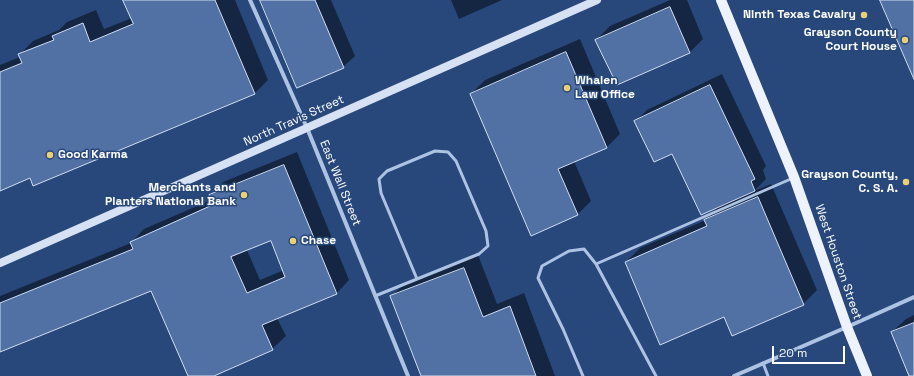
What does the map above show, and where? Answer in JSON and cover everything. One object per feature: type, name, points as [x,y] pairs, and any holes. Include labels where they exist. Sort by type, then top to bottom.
[{"type":"main road","name":"North Travis Street","points":[[0,263],[597,0]]},
{"type":"main road","name":"West Houston Street","points":[[721,0],[794,177],[847,327],[867,376]]},
{"type":"street","name":"East Wall Street","points":[[250,0],[307,128],[408,376]]},
{"type":"street","points":[[734,376],[914,297]]},
{"type":"lane","points":[[375,296],[479,254],[488,246],[486,231],[456,161],[448,152],[435,151],[387,171],[378,179],[381,193],[417,279]]},
{"type":"lane","points":[[596,264],[794,177]]},
{"type":"lane","points":[[583,376],[563,329],[538,278],[542,266],[569,251],[584,249],[596,264],[656,376]]},
{"type":"lane","points":[[763,363],[768,376]]},
{"type":"building","points":[[123,0],[215,0],[255,94],[33,186],[30,178],[0,191],[0,72],[22,63],[18,54],[54,40],[52,36],[83,23],[90,42],[133,24]]},
{"type":"building","points":[[260,0],[315,0],[344,68],[297,88]]},
{"type":"building","name":"Grayson County Court House","points":[[880,0],[914,0],[914,79]]},
{"type":"building","points":[[670,7],[690,53],[617,85],[595,40]]},
{"type":"building","points":[[566,52],[607,148],[558,169],[578,215],[531,236],[470,94]]},
{"type":"building","points":[[710,85],[755,179],[751,181],[755,191],[701,215],[672,154],[654,162],[634,121]]},
{"type":"building","points":[[284,165],[337,294],[262,325],[273,350],[214,376],[188,376],[151,291],[0,352],[0,303],[133,249],[130,242],[210,206],[209,195]],"holes":[[[271,241],[285,277],[247,293],[231,257]]]},
{"type":"building","points":[[758,197],[804,305],[732,336],[724,317],[660,345],[625,262],[707,226],[704,220]]},
{"type":"building","points":[[464,268],[483,317],[510,306],[536,376],[421,376],[390,296]]},
{"type":"building","points":[[914,323],[914,376],[909,376],[891,332]]},
{"type":"place","name":"Ninth Texas Cavalry","points":[[864,15]]},
{"type":"place","name":"Grayson County Court House","points":[[905,40]]},
{"type":"place","name":"Whalen Law Office","points":[[567,88]]},
{"type":"place","name":"Good Karma","points":[[50,155]]},
{"type":"place","name":"Grayson County, C. S. A.","points":[[906,182]]},
{"type":"place","name":"Merchants and Planters National Bank","points":[[244,195]]},
{"type":"place","name":"Chase","points":[[293,241]]}]
